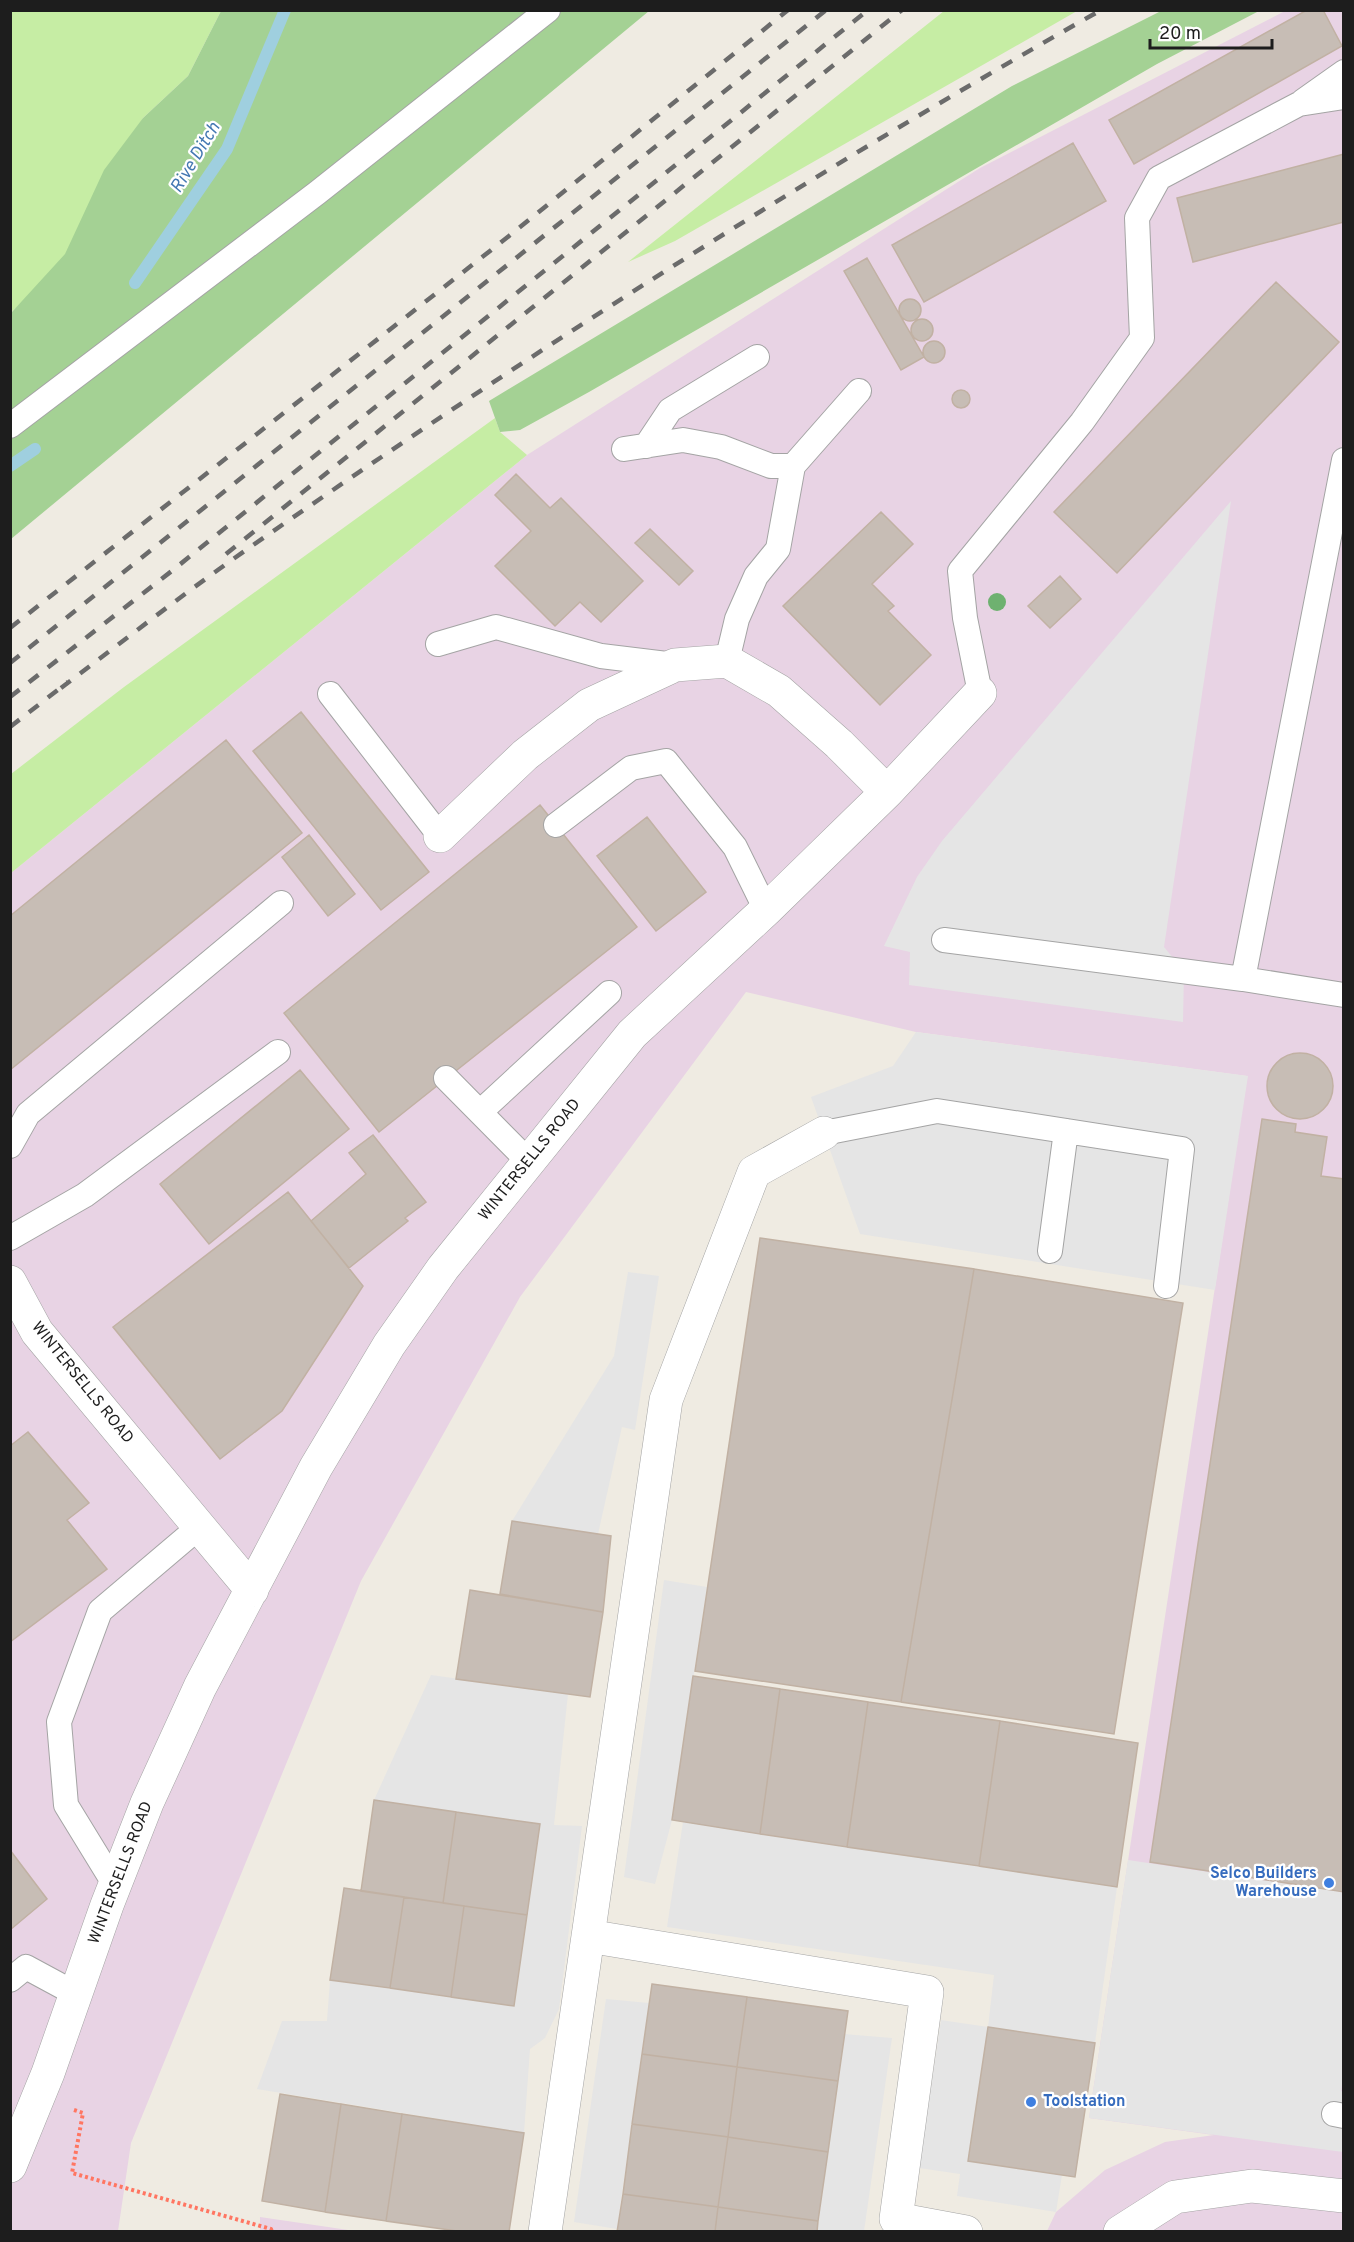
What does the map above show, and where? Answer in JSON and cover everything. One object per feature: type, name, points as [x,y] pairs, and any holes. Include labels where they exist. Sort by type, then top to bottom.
[{"type":"street","points":[[440,836],[525,755],[589,705],[675,665],[727,661],[779,691],[839,744],[887,792]]},
{"type":"street","name":"WINTERSELLS ROAD","points":[[10,2166],[48,2073],[115,1885],[147,1803],[200,1687],[316,1467],[389,1345],[443,1268],[632,1034],[766,910],[887,792],[980,693]]},
{"type":"street","points":[[545,2232],[666,1400],[754,1172],[824,1133]]},
{"type":"street","name":"WINTERSELLS ROAD","points":[[10,1282],[38,1332],[252,1590]]},
{"type":"street","points":[[588,1936],[927,1992],[896,2219],[966,2232]]},
{"type":"street","points":[[1120,2232],[1175,2197],[1252,2186],[1344,2196]]},
{"type":"lane","points":[[10,426],[317,193],[548,10]]},
{"type":"lane","points":[[980,693],[965,618],[960,571],[1082,422],[1142,338],[1137,218],[1159,178],[1299,104],[1344,72]]},
{"type":"lane","points":[[1299,104],[1344,97]]},
{"type":"lane","points":[[757,357],[670,410],[635,447],[683,440],[720,447],[771,466],[794,466]]},
{"type":"lane","points":[[727,661],[737,619],[756,576],[778,549],[794,466],[859,391]]},
{"type":"lane","points":[[1243,979],[1344,460]]},
{"type":"lane","points":[[438,644],[496,627],[600,656],[675,665]]},
{"type":"lane","points":[[330,694],[440,836]]},
{"type":"lane","points":[[556,825],[632,768],[666,761],[735,847],[766,910]]},
{"type":"lane","points":[[10,1146],[28,1114],[281,903]]},
{"type":"lane","points":[[944,940],[1243,979],[1344,995]]},
{"type":"lane","points":[[480,1112],[609,993]]},
{"type":"lane","points":[[10,1238],[85,1196],[278,1052]]},
{"type":"lane","points":[[446,1078],[529,1162]]},
{"type":"lane","points":[[824,1133],[937,1111],[1182,1149],[1166,1286]]},
{"type":"lane","points":[[1050,1251],[1066,1131]]},
{"type":"lane","points":[[115,1885],[66,1805],[59,1722],[100,1611],[199,1527]]},
{"type":"lane","points":[[10,1980],[26,1967],[76,1994]]},
{"type":"path","points":[[83,2113],[72,2173],[271,2229],[272,2232]]},
{"type":"shaded area","points":[[1285,11],[1343,11],[1343,2231],[1047,2231],[1056,2212],[1105,2170],[1165,2142],[1214,2135],[1089,2118],[1247,1076],[916,1032],[746,992],[520,1297],[361,1581],[131,2143],[118,2231],[11,2232],[11,873],[527,455],[980,168]]},
{"type":"shaded area","points":[[1231,501],[1164,947],[1184,971],[1183,1022],[909,985],[910,952],[884,946],[917,877],[942,841]]},
{"type":"shaded area","points":[[916,1032],[1248,1076],[1215,1290],[860,1234],[811,1097],[893,1066]]},
{"type":"shaded area","points":[[628,1272],[659,1276],[635,1430],[622,1427],[598,1534],[512,1521],[614,1356]]},
{"type":"shaded area","points":[[664,1580],[707,1587],[672,1820],[655,1884],[624,1877]]},
{"type":"shaded area","points":[[431,1675],[568,1694],[554,1825],[582,1826],[559,2009],[545,2038],[530,2049],[524,2133],[257,2089],[282,2021],[327,2021],[330,1980],[514,2006],[540,1825],[374,1800]]},
{"type":"shaded area","points":[[683,1822],[1117,1887],[1095,2043],[988,2027],[994,1975],[667,1927]]},
{"type":"shaded area","points":[[1128,1860],[1343,1892],[1344,2073],[1341,2091],[1344,2092],[1343,2152],[1089,2118]]},
{"type":"shaded area","points":[[606,1999],[649,2003],[617,2229],[574,2222]]},
{"type":"shaded area","points":[[941,2020],[988,2027],[968,2161],[1062,2175],[1056,2212],[957,2196],[960,2174],[919,2168]]},
{"type":"shaded area","points":[[844,2034],[892,2038],[864,2231],[817,2232]]},
{"type":"shaded area","points":[[260,2217],[355,2231],[260,2231]]},
{"type":"green space","points":[[14,10],[221,11],[188,76],[143,118],[72,261],[11,312],[10,13]]},
{"type":"green space","points":[[221,11],[649,11],[11,539],[11,313],[65,254],[104,170],[143,118],[188,76]]},
{"type":"green space","points":[[944,11],[1077,11],[675,241],[628,262]]},
{"type":"green space","points":[[1161,11],[1259,11],[1157,64],[589,392],[520,430],[500,432],[489,401],[1012,86]]},
{"type":"green space","points":[[495,418],[500,432],[527,455],[11,873],[11,774],[124,687]]},
{"type":"building","points":[[1307,10],[1323,10],[1342,46],[1134,164],[1109,120]]},
{"type":"building","points":[[1073,143],[1106,201],[924,302],[892,245]]},
{"type":"building","points":[[1344,154],[1344,222],[1193,262],[1177,198]]},
{"type":"building","points":[[867,258],[924,357],[901,370],[844,271]]},
{"type":"building","points":[[1276,282],[1339,342],[1117,573],[1054,512]]},
{"type":"building","points":[[910,299],[918,302],[921,310],[918,318],[910,321],[902,318],[899,310],[902,302]]},
{"type":"building","points":[[922,319],[932,326],[933,330],[926,340],[922,341],[912,334],[911,330],[918,320]]},
{"type":"building","points":[[934,341],[944,348],[945,352],[938,362],[934,363],[924,356],[923,352],[930,342]]},
{"type":"building","points":[[961,390],[967,393],[970,399],[967,405],[961,408],[955,405],[952,399],[955,393]]},
{"type":"building","points":[[516,474],[550,508],[561,498],[643,581],[601,622],[580,602],[555,626],[495,566],[531,531],[495,495]]},
{"type":"building","points":[[881,512],[913,544],[872,584],[894,606],[888,611],[931,655],[880,705],[783,606]]},
{"type":"building","points":[[650,529],[693,571],[679,585],[635,543]]},
{"type":"building","points":[[1060,576],[1081,599],[1050,628],[1028,606]]},
{"type":"building","points":[[301,712],[429,872],[381,910],[253,751]]},
{"type":"building","points":[[226,740],[302,833],[10,1070],[10,916]]},
{"type":"building","points":[[540,805],[637,927],[379,1132],[284,1013]]},
{"type":"building","points":[[647,817],[706,892],[656,931],[597,856]]},
{"type":"building","points":[[309,835],[355,894],[328,916],[282,857]]},
{"type":"building","points":[[1300,1053],[1313,1056],[1323,1063],[1330,1073],[1333,1086],[1330,1099],[1323,1109],[1313,1116],[1300,1119],[1287,1116],[1277,1109],[1270,1099],[1267,1086],[1270,1073],[1277,1063],[1287,1056]]},
{"type":"building","points":[[300,1070],[349,1129],[209,1244],[160,1184]]},
{"type":"building","points":[[1262,1119],[1296,1124],[1295,1132],[1327,1137],[1321,1176],[1344,1179],[1344,1892],[1150,1862]]},
{"type":"building","points":[[373,1135],[426,1202],[405,1218],[408,1221],[349,1268],[311,1221],[366,1174],[349,1153]]},
{"type":"building","points":[[288,1192],[363,1286],[282,1411],[220,1459],[113,1327]]},
{"type":"building","points":[[760,1238],[974,1269],[901,1702],[695,1671]]},
{"type":"building","points":[[974,1269],[1183,1303],[1114,1734],[901,1702]]},
{"type":"building","points":[[28,1432],[89,1503],[67,1520],[107,1569],[10,1642],[10,1446]]},
{"type":"building","points":[[512,1521],[611,1536],[603,1612],[500,1594]]},
{"type":"building","points":[[470,1590],[603,1612],[590,1697],[456,1679]]},
{"type":"building","points":[[693,1676],[780,1689],[760,1834],[672,1820]]},
{"type":"building","points":[[780,1689],[868,1702],[847,1847],[760,1834]]},
{"type":"building","points":[[868,1702],[1000,1721],[979,1866],[847,1847]]},
{"type":"building","points":[[1000,1721],[1138,1743],[1117,1887],[979,1866]]},
{"type":"building","points":[[374,1800],[456,1812],[443,1903],[361,1891]]},
{"type":"building","points":[[456,1812],[540,1824],[527,1915],[443,1903]]},
{"type":"building","points":[[10,1850],[47,1899],[10,1930]]},
{"type":"building","points":[[344,1888],[404,1897],[390,1988],[330,1980]]},
{"type":"building","points":[[404,1897],[464,1906],[451,1997],[390,1988]]},
{"type":"building","points":[[464,1906],[527,1915],[514,2006],[451,1997]]},
{"type":"building","points":[[652,1984],[747,1997],[737,2067],[642,2054]]},
{"type":"building","points":[[747,1997],[848,2011],[838,2081],[737,2067]]},
{"type":"building","name":"Toolstation","points":[[988,2027],[1095,2043],[1075,2177],[968,2161]]},
{"type":"building","points":[[642,2054],[737,2067],[728,2137],[632,2124]]},
{"type":"building","points":[[737,2067],[838,2081],[828,2152],[728,2137]]},
{"type":"building","points":[[280,2094],[341,2104],[325,2212],[262,2201]]},
{"type":"building","points":[[341,2104],[402,2114],[386,2221],[325,2212]]},
{"type":"building","points":[[402,2114],[524,2133],[509,2232],[464,2232],[386,2221]]},
{"type":"building","points":[[632,2124],[728,2137],[718,2207],[623,2194]]},
{"type":"building","points":[[728,2137],[828,2152],[818,2221],[718,2207]]},
{"type":"building","points":[[623,2194],[718,2207],[715,2232],[617,2232]]},
{"type":"building","points":[[718,2207],[818,2221],[817,2232],[715,2232]]},
{"type":"waterway","name":"Rive Ditch","points":[[135,283],[227,149],[285,10]]},
{"type":"waterway","name":"Rive Ditch","points":[[10,466],[35,449]]},
{"type":"railway","points":[[10,628],[509,236],[788,10]]},
{"type":"railway","points":[[10,663],[826,10]]},
{"type":"railway","points":[[10,697],[173,570],[868,10]]},
{"type":"railway","points":[[226,554],[902,10]]},
{"type":"railway","points":[[61,688],[246,550],[561,338],[882,137],[1101,10]]},
{"type":"railway","points":[[10,727],[68,682]]},
{"type":"place","name":"Selco Builders Warehouse","points":[[1329,1883]]},
{"type":"place","name":"Toolstation","points":[[1031,2102]]}]
